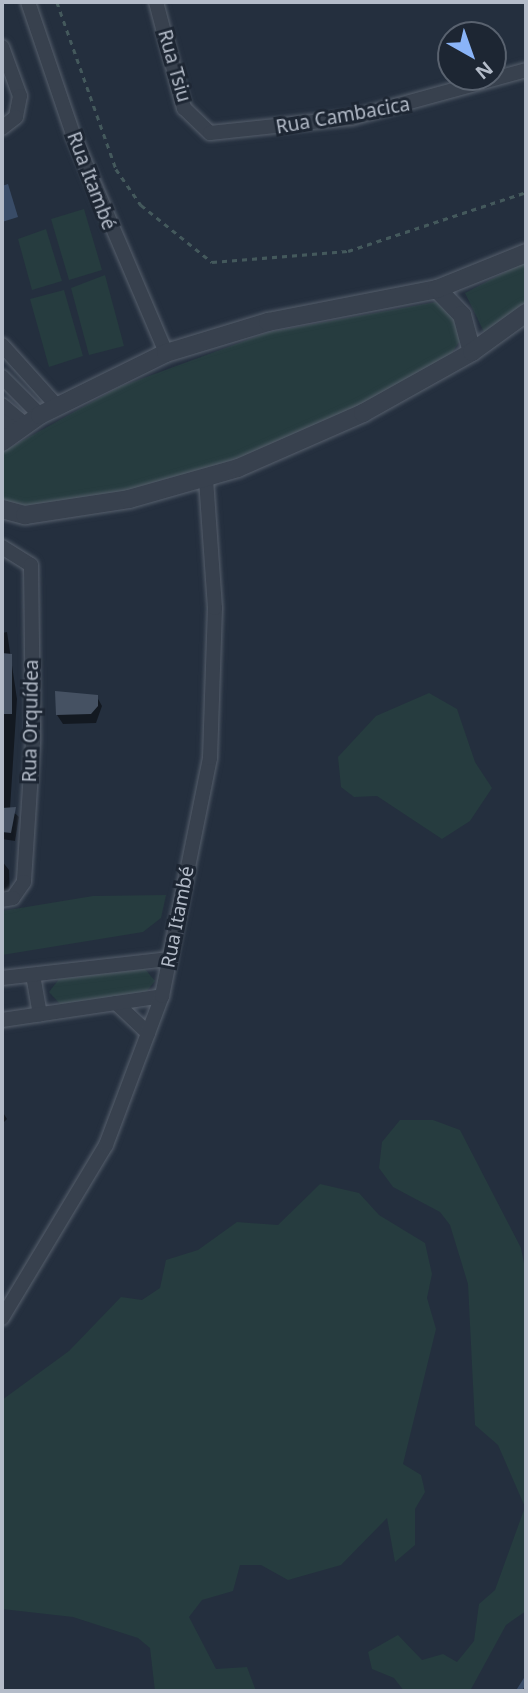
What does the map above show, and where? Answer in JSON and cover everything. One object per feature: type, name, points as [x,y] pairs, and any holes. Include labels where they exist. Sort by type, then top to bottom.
[{"type":"street","name":"Rua Tsiu","points":[[156,2],[184,108],[198,128]]},
{"type":"street","name":"Rua Itambé","points":[[29,3],[78,148],[166,352]]},
{"type":"street","points":[[2,47],[20,96],[16,117],[2,128]]},
{"type":"street","name":"Rua Cambacica","points":[[198,128],[226,134],[351,118],[526,70]]},
{"type":"street","points":[[17,426],[166,352],[268,322],[437,289],[526,253]]},
{"type":"street","points":[[437,289],[462,315],[472,352]]},
{"type":"street","points":[[2,509],[60,511],[206,479],[300,442],[472,352],[526,313]]},
{"type":"street","points":[[2,345],[57,406]]},
{"type":"street","points":[[17,426],[4,384],[23,367]]},
{"type":"street","points":[[2,405],[17,426]]},
{"type":"street","name":"Rua Itambé","points":[[2,1318],[106,1145],[162,996],[210,758],[215,608],[206,479]]},
{"type":"street","name":"Rua Orquídea","points":[[2,547],[31,565],[33,741],[24,882],[13,898],[2,900]]},
{"type":"street","points":[[2,978],[170,959]]},
{"type":"street","points":[[33,975],[40,1014]]},
{"type":"street","points":[[2,1020],[162,996]]},
{"type":"street","points":[[116,1003],[148,1032]]},
{"type":"path","points":[[57,2],[116,169],[141,205],[212,262],[348,251],[526,192]]},
{"type":"green space","points":[[84,209],[102,270],[69,280],[51,219]]},
{"type":"green space","points":[[46,229],[62,281],[32,290],[18,239]]},
{"type":"green space","points":[[526,261],[526,304],[484,332],[465,293]]},
{"type":"green space","points":[[105,275],[124,346],[89,355],[71,288]]},
{"type":"green space","points":[[64,290],[83,356],[49,367],[30,299]]},
{"type":"green space","points":[[436,302],[453,313],[461,339],[448,359],[299,441],[131,493],[25,509],[2,503],[2,452],[119,387],[269,332]]},
{"type":"green space","points":[[429,693],[457,709],[475,762],[492,788],[470,821],[442,839],[377,796],[354,797],[341,787],[338,757],[376,716]]},
{"type":"green space","points":[[166,895],[161,918],[143,932],[2,955],[2,911],[93,896]]},
{"type":"green space","points":[[145,969],[155,981],[146,992],[60,1004],[49,992],[59,979]]},
{"type":"green space","points":[[400,1120],[433,1120],[460,1130],[521,1248],[526,1273],[526,1611],[506,1625],[470,1691],[404,1691],[394,1678],[372,1669],[368,1652],[398,1635],[422,1660],[443,1654],[457,1662],[474,1641],[479,1604],[495,1590],[525,1507],[498,1445],[475,1425],[468,1284],[450,1225],[440,1212],[393,1187],[379,1168],[382,1142]]},
{"type":"green space","points":[[320,1184],[359,1193],[379,1215],[425,1243],[432,1274],[427,1298],[436,1329],[403,1464],[421,1475],[425,1492],[415,1509],[415,1545],[395,1562],[387,1518],[341,1565],[288,1580],[261,1565],[240,1565],[233,1591],[202,1600],[189,1617],[216,1669],[247,1667],[256,1691],[155,1691],[150,1648],[138,1638],[73,1617],[2,1609],[2,1400],[69,1351],[121,1297],[142,1300],[160,1288],[166,1260],[198,1250],[237,1222],[278,1225]]},
{"type":"water","points":[[8,184],[18,217],[2,222],[2,186]]},
{"type":"building","points":[[2,653],[12,654],[12,714],[2,714]]},
{"type":"building","points":[[55,691],[98,695],[98,706],[91,714],[56,715]]},
{"type":"building","points":[[16,807],[11,833],[2,832],[2,808]]},
{"type":"waterway","points":[[518,1691],[526,1678]]}]
